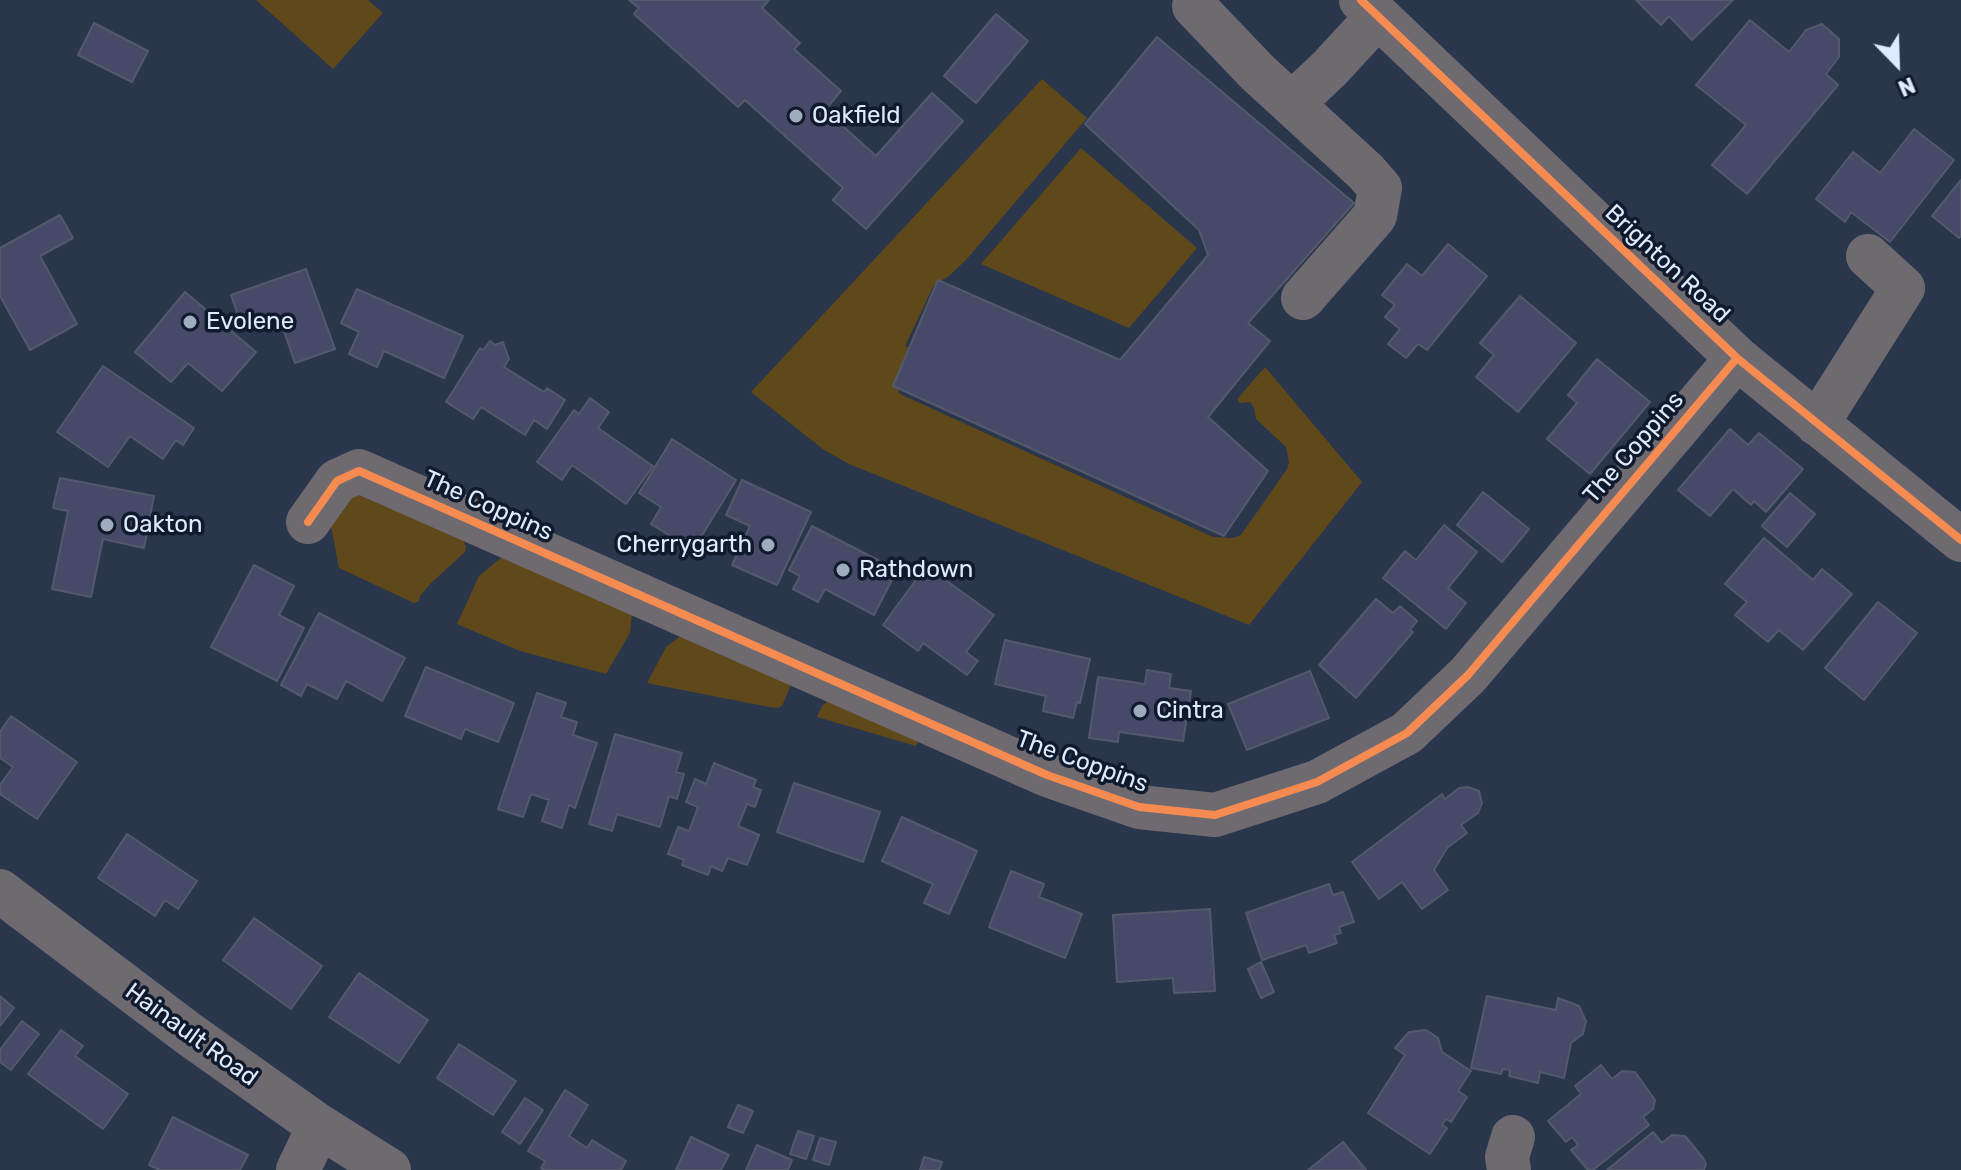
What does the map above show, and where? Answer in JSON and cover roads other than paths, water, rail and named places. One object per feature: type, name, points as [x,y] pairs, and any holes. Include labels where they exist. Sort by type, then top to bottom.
[{"type":"street","points":[[1194,6],[1380,188],[1375,216],[1303,298]]},
{"type":"street","points":[[1292,104],[1330,68],[1369,8]]},
{"type":"street","name":"Brighton Road","points":[[1369,8],[1737,358],[1817,424],[1954,524]]},
{"type":"street","points":[[1817,424],[1903,288],[1868,256]]},
{"type":"street","name":"The Coppins","points":[[308,522],[337,481],[359,471],[1047,775],[1139,807],[1215,815],[1317,782],[1407,733],[1468,675],[1737,358]]},
{"type":"street","name":"Hainault Road","points":[[0,891],[118,983],[319,1126],[389,1170]]},
{"type":"street","points":[[298,1170],[319,1126]]},
{"type":"place","name":"Oakfield","points":[[796,116]]},
{"type":"place","name":"Evolene","points":[[190,322]]},
{"type":"place","name":"Oakton","points":[[107,525]]},
{"type":"place","name":"Cherrygarth","points":[[768,545]]},
{"type":"place","name":"Rathdown","points":[[843,570]]},
{"type":"place","name":"Cintra","points":[[1140,711]]}]
